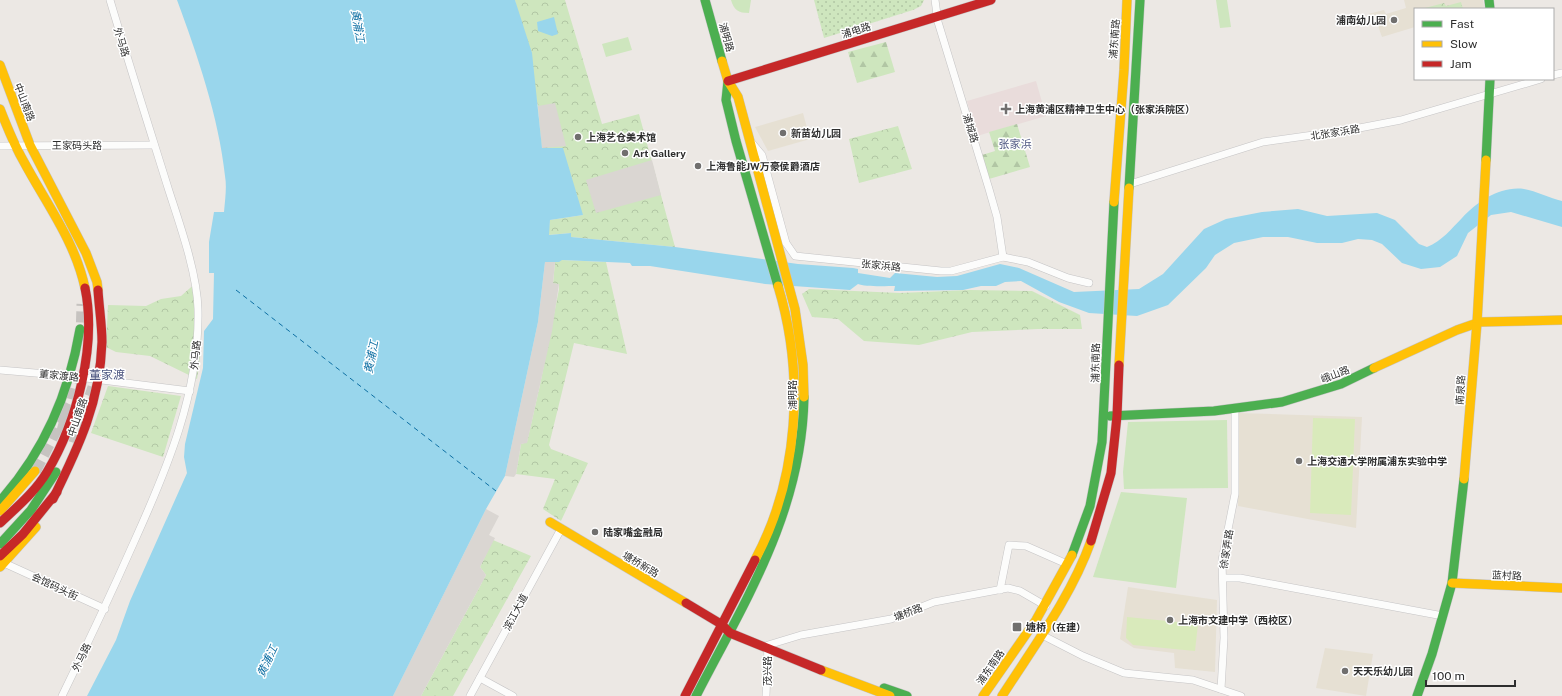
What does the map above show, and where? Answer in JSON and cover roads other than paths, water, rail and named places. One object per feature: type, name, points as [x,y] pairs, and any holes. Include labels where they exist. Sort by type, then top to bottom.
[{"type":"main road","name":"浦明路","points":[[696,696],[732,631],[769,553],[789,500],[799,458],[803,418],[803,371],[789,309],[777,241],[738,97],[728,81],[705,0]]},
{"type":"main road","name":"浦电路","points":[[728,81],[991,0]]},
{"type":"main road","name":"浦东南路","points":[[983,696],[1046,606],[1068,564],[1080,537],[1099,472],[1106,416],[1109,279],[1127,0]]},
{"type":"main road","points":[[1002,696],[1059,608],[1085,557],[1099,516],[1111,473],[1117,416],[1123,281],[1140,0]]},
{"type":"main road","name":"中山南路","points":[[0,65],[30,145],[86,253],[96,278],[101,320],[102,356],[99,380],[89,418],[74,456],[56,492],[23,534],[1,555]]},
{"type":"main road","name":"南泉路","points":[[1417,696],[1432,654],[1452,583],[1463,501],[1476,323],[1490,80]]},
{"type":"main road","name":"浦明路","points":[[685,696],[712,647],[721,624],[769,532],[783,486],[792,434],[794,403],[789,309],[765,241],[726,100],[728,81]]},
{"type":"main road","name":"中山南路","points":[[0,109],[16,146],[54,213],[71,247],[82,274],[87,318],[85,355],[86,378],[53,463],[41,481],[0,524]]},
{"type":"main road","name":"中山南路","points":[[1,555],[55,472],[74,429],[93,353],[95,301],[86,253]]},
{"type":"main road","name":"中山南路","points":[[0,501],[24,474],[45,436],[70,376],[78,346],[82,315],[82,274]]},
{"type":"main road","name":"峨山路","points":[[1106,416],[1235,409],[1289,400],[1336,386],[1476,323],[1489,320],[1562,320]]},
{"type":"main road","name":"中山南路","points":[[0,511],[37,473],[20,503]]},
{"type":"main road","points":[[0,511],[17,488],[24,474]]},
{"type":"main road","points":[[1,555],[32,520],[47,497]]},
{"type":"main road","name":"塘桥新路","points":[[550,522],[732,631],[767,647],[890,696]]},
{"type":"main road","name":"蓝村路","points":[[1452,583],[1562,588]]},
{"type":"main road","name":"塘桥新路","points":[[767,647],[906,696]]},
{"type":"street","name":"外马路","points":[[62,696],[105,609],[142,526],[171,453],[190,391],[195,366],[198,307],[185,245],[110,0]]},
{"type":"street","name":"浦城路","points":[[935,0],[937,16],[989,189],[996,217],[1003,258]]},
{"type":"street","name":"北张家浜路","points":[[1130,184],[1263,142],[1349,130],[1401,120],[1538,80]]},
{"type":"street","name":"张家浜路","points":[[750,140],[762,155],[786,243],[795,256],[940,271],[950,271],[1003,258],[1028,262],[1068,278],[1089,283]]},
{"type":"street","name":"王家码头路","points":[[0,146],[154,145]]},
{"type":"street","name":"董家渡路","points":[[0,370],[70,376],[190,391]]},
{"type":"street","name":"徐家弄路","points":[[1222,689],[1224,638],[1222,560],[1234,494],[1235,409]]},
{"type":"street","name":"滨江大道","points":[[470,696],[561,529]]},
{"type":"street","points":[[1000,590],[1009,545],[1026,546],[1068,564]]},
{"type":"street","name":"会馆码头街","points":[[1,555],[105,609]]},
{"type":"street","points":[[1223,578],[1240,578],[1442,616]]},
{"type":"street","name":"塘桥路","points":[[767,647],[801,635],[891,619],[934,602],[1008,588],[1020,591],[1046,606]]},
{"type":"street","points":[[1042,635],[1083,656],[1124,673],[1193,680],[1242,696]]},
{"type":"street","name":"茂兴路","points":[[766,696],[767,647]]},
{"type":"street","points":[[480,678],[513,696]]},
{"type":"water","name":"黄浦江","points":[[177,0],[515,0],[532,53],[542,148],[563,148],[583,215],[550,220],[549,235],[571,233],[571,237],[675,247],[798,264],[853,268],[858,269],[858,273],[890,278],[895,273],[937,277],[957,276],[1000,264],[1019,268],[1074,292],[1139,289],[1163,274],[1204,229],[1226,219],[1262,212],[1298,209],[1327,216],[1377,213],[1395,220],[1419,244],[1427,247],[1442,238],[1468,212],[1490,196],[1506,190],[1524,189],[1562,201],[1562,227],[1511,212],[1491,215],[1468,233],[1457,256],[1440,267],[1421,269],[1402,263],[1382,244],[1372,240],[1358,239],[1342,243],[1317,243],[1288,237],[1263,237],[1234,243],[1215,255],[1206,268],[1168,305],[1137,316],[1089,313],[1059,302],[1021,281],[1005,282],[996,286],[981,286],[963,290],[894,291],[895,286],[870,286],[858,284],[850,290],[765,284],[650,266],[632,266],[630,263],[562,260],[559,262],[545,262],[538,322],[505,476],[486,509],[393,696],[87,696],[116,640],[130,601],[187,473],[184,457],[185,444],[203,368],[204,331],[213,319],[214,273],[209,273],[209,242],[214,212],[224,212],[226,180],[218,132],[206,86]]},
{"type":"water","points":[[554,17],[558,34],[552,36],[538,31],[537,22]]},
{"type":"tunnel","points":[[81,339],[82,304]]},
{"type":"tunnel","points":[[62,431],[77,376]]},
{"type":"tunnel","points":[[74,443],[93,387]]},
{"type":"tunnel","points":[[35,471],[69,404]]},
{"type":"place","name":"浦南幼儿园","points":[[1394,20]]},
{"type":"place","name":"上海黄浦区精神卫生中心（张家浜院区）","points":[[1006,109]]},
{"type":"place","name":"新苗幼儿园","points":[[783,133]]},
{"type":"place","name":"上海艺仓美术馆","points":[[578,137]]},
{"type":"place","name":"Art Gallery","points":[[625,153]]},
{"type":"place","name":"上海鲁能JW万豪侯爵酒店","points":[[698,166]]},
{"type":"place","name":"上海交通大学附属浦东实验中学","points":[[1299,461]]},
{"type":"place","name":"陆家嘴金融局","points":[[595,532]]},
{"type":"place","name":"上海市文建中学（西校区）","points":[[1170,620]]},
{"type":"place","name":"塘桥（在建）","points":[[1017,627]]},
{"type":"place","name":"天天乐幼儿园","points":[[1345,671]]},
{"type":"district","name":"张家浜","points":[[1015,144]]},
{"type":"district","name":"董家渡","points":[[107,375]]}]
